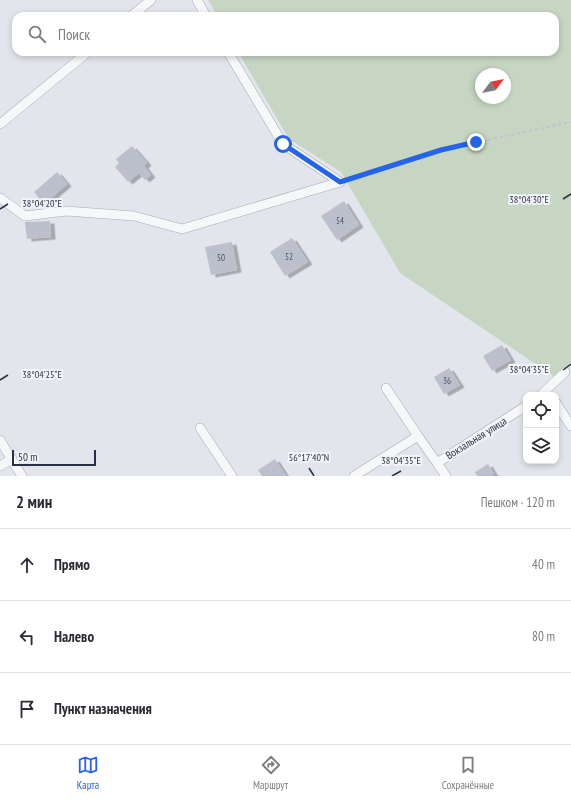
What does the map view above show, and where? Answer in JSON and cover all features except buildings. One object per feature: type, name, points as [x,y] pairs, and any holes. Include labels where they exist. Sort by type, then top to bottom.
[{"type":"street","points":[[137,12],[151,0]]},
{"type":"street","points":[[197,0],[204,12]]},
{"type":"street","points":[[0,124],[83,56]]},
{"type":"street","points":[[230,56],[283,144],[340,182]]},
{"type":"street","points":[[0,198],[25,216],[66,211],[134,216],[182,229],[340,182]]},
{"type":"street","points":[[549,392],[565,372]]},
{"type":"street","name":"Вокзальная улица","points":[[386,388],[437,463],[523,408]]},
{"type":"street","points":[[559,408],[571,426]]},
{"type":"street","points":[[200,428],[232,476]]},
{"type":"street","points":[[354,476],[418,436]]},
{"type":"street","points":[[0,440],[22,476]]},
{"type":"street","points":[[0,466],[12,459]]},
{"type":"street","points":[[437,463],[446,476]]},
{"type":"path","points":[[340,182],[441,150],[571,122]]},
{"type":"green space","points":[[208,0],[571,0],[571,362],[555,377],[400,273],[341,172],[289,139],[240,56],[559,56],[559,12],[216,12]]},
{"type":"route","points":[[283,144],[340,182],[441,150],[476,142]]}]
